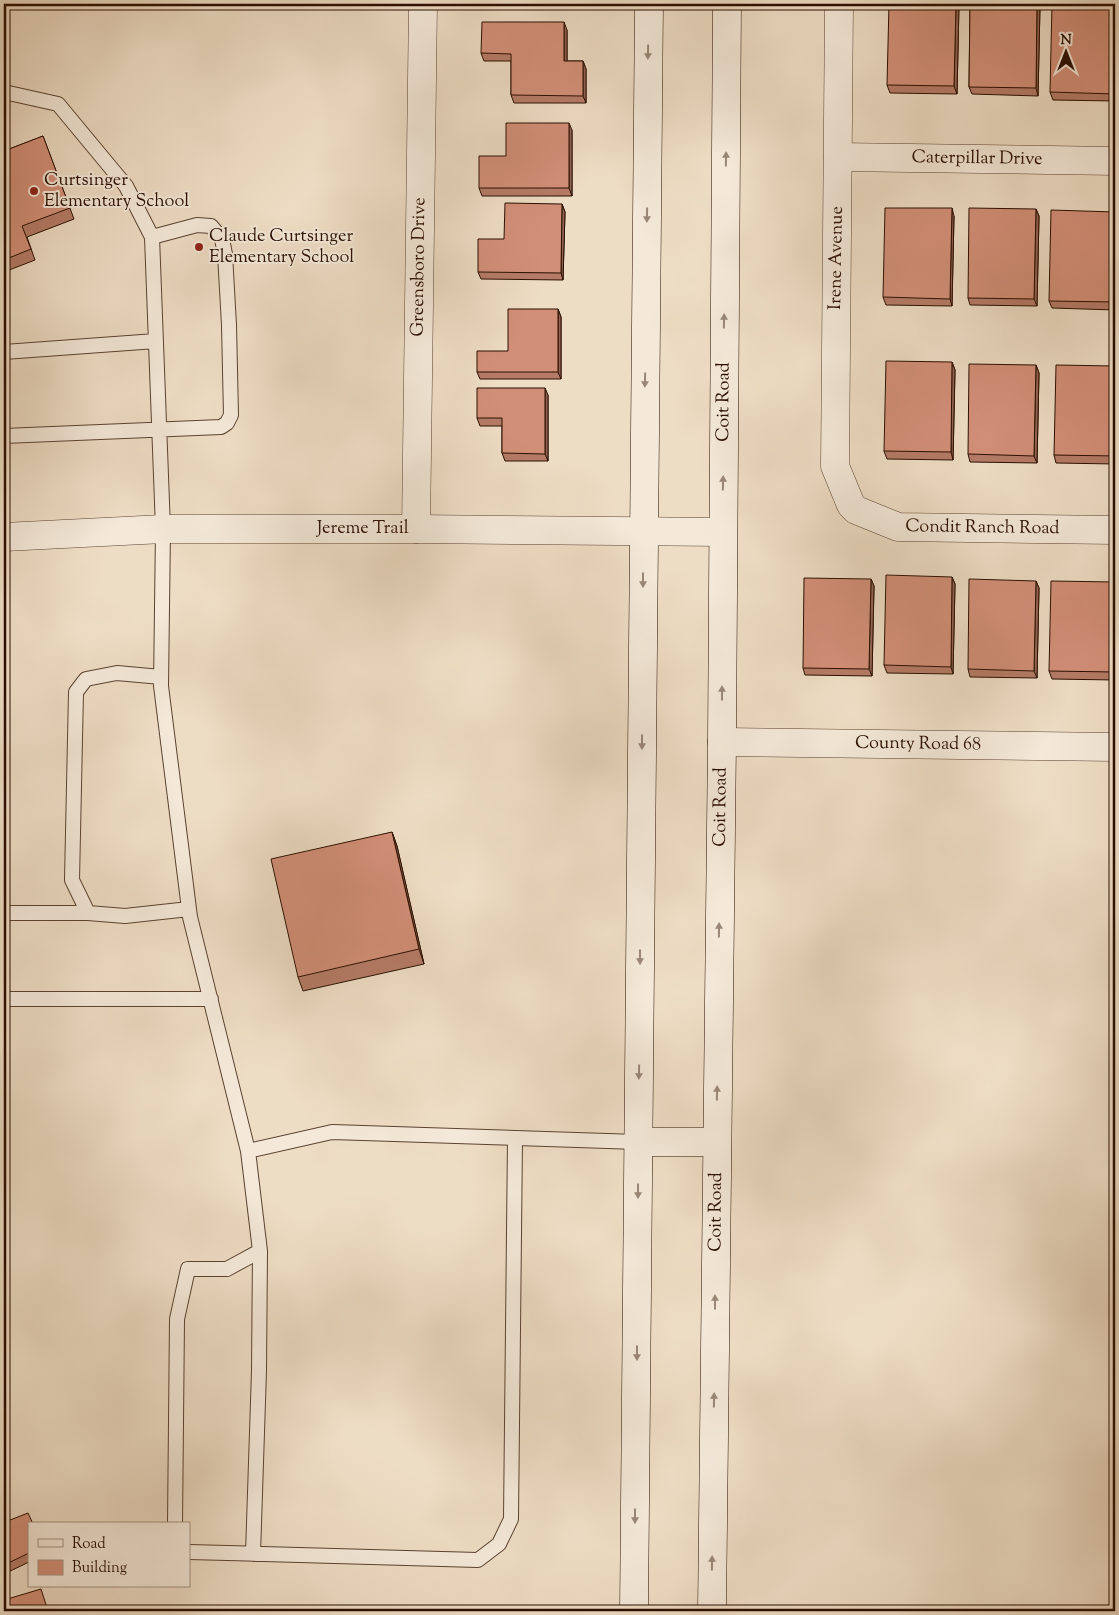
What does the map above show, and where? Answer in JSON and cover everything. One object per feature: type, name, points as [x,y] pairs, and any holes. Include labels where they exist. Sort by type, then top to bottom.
[{"type":"main road","name":"Greensboro Drive","points":[[416,529],[423,4]]},
{"type":"main road","points":[[634,1611],[649,4]]},
{"type":"main road","name":"Coit Road","points":[[712,1611],[722,742],[727,4]]},
{"type":"main road","name":"Irene Avenue","points":[[839,4],[835,466],[853,508]]},
{"type":"main road","name":"Caterpillar Drive","points":[[838,157],[1115,161]]},
{"type":"main road","name":"Condit Ranch Road","points":[[853,508],[898,527],[1115,530]]},
{"type":"main road","name":"Jereme Trail","points":[[4,537],[163,529],[722,532]]},
{"type":"main road","name":"County Road 68","points":[[722,742],[1115,747]]},
{"type":"main road","points":[[638,1142],[716,1142]]},
{"type":"lane","points":[[4,92],[58,104],[126,186],[152,237],[163,529],[161,686],[189,909],[248,1151],[260,1251],[259,1371],[253,1554]]},
{"type":"lane","points":[[4,436],[221,427],[227,423],[231,415],[229,325],[225,254],[222,239],[211,226],[196,225],[152,237]]},
{"type":"lane","points":[[4,352],[156,341]]},
{"type":"lane","points":[[88,912],[72,880],[76,692],[86,679],[117,673],[161,677]]},
{"type":"lane","points":[[4,913],[88,912],[125,916],[189,909]]},
{"type":"lane","points":[[4,999],[211,999]]},
{"type":"lane","points":[[248,1151],[332,1132],[638,1142]]},
{"type":"lane","points":[[190,1552],[478,1560],[499,1544],[512,1519],[515,1138]]},
{"type":"lane","points":[[175,1522],[177,1319],[188,1269],[227,1269],[260,1251]]},
{"type":"building","points":[[889,4],[956,4],[954,86],[887,85]]},
{"type":"building","points":[[970,4],[1037,4],[1036,88],[969,87]]},
{"type":"building","points":[[1052,4],[1115,4],[1115,94],[1050,92]]},
{"type":"building","points":[[482,22],[564,22],[564,61],[583,61],[583,96],[511,95],[511,54],[481,53]]},
{"type":"building","points":[[506,123],[569,123],[569,188],[479,188],[479,156],[506,156]]},
{"type":"building","name":"Curtsinger Elementary School","points":[[43,136],[70,208],[22,226],[31,249],[4,260],[4,151]]},
{"type":"building","points":[[505,203],[562,204],[561,273],[478,272],[478,239],[504,239]]},
{"type":"building","points":[[885,208],[952,208],[950,299],[883,297]]},
{"type":"building","points":[[969,208],[1036,209],[1034,299],[968,298]]},
{"type":"building","points":[[1051,210],[1115,212],[1115,302],[1049,301]]},
{"type":"building","points":[[508,309],[558,309],[558,372],[477,372],[477,351],[508,351]]},
{"type":"building","points":[[886,361],[952,362],[951,452],[884,451]]},
{"type":"building","points":[[969,364],[1036,365],[1034,456],[968,454]]},
{"type":"building","points":[[1056,365],[1115,366],[1115,456],[1054,455]]},
{"type":"building","points":[[477,388],[545,388],[545,454],[502,453],[502,418],[477,418]]},
{"type":"building","points":[[886,575],[952,577],[951,667],[884,665]]},
{"type":"building","points":[[804,578],[871,579],[869,669],[803,668]]},
{"type":"building","points":[[969,579],[1036,581],[1034,671],[968,669]]},
{"type":"building","points":[[1051,581],[1115,582],[1115,672],[1049,671]]},
{"type":"building","points":[[392,832],[419,949],[298,977],[271,859]]},
{"type":"building","points":[[4,1507],[10,1520],[28,1513],[32,1522],[28,1522],[28,1553],[4,1565]]},
{"type":"building","points":[[41,1589],[48,1611],[4,1611],[4,1600]]},
{"type":"place","name":"Curtsinger Elementary School","points":[[34,191]]},
{"type":"place","name":"Claude Curtsinger Elementary School","points":[[199,247]]}]
